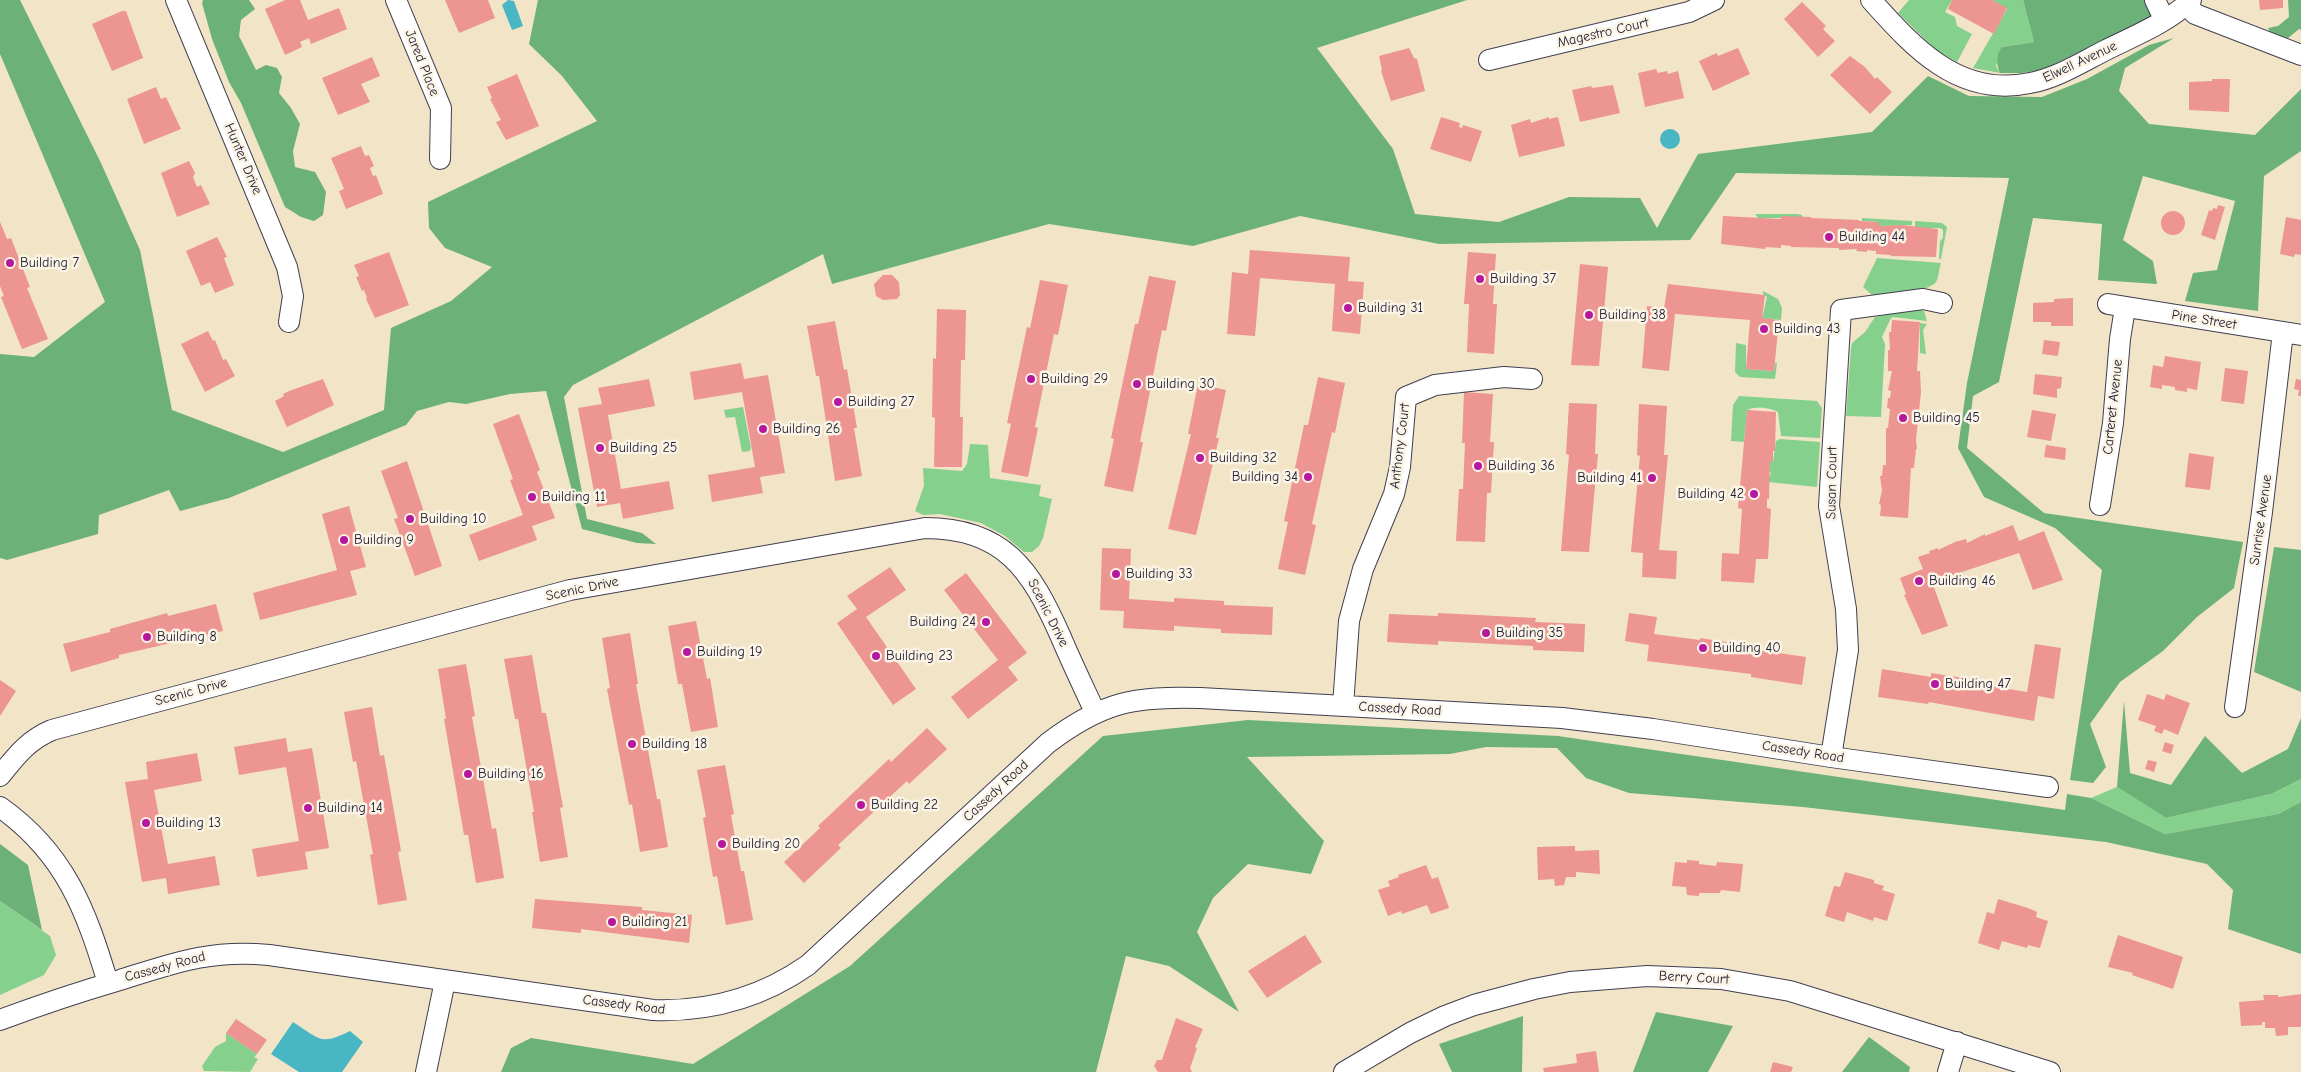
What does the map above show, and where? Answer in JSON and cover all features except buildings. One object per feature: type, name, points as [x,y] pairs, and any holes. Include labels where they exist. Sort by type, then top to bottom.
[{"type":"street","name":"Hunter Drive","points":[[176,0],[287,267],[293,296],[289,322]]},
{"type":"street","name":"Jared Place","points":[[396,0],[441,108],[440,158]]},
{"type":"street","name":"Magestro Court","points":[[1489,60],[1688,12],[1714,0]]},
{"type":"street","name":"Elwell Avenue","points":[[1871,0],[1910,41],[1938,65],[1970,80],[2003,85],[2043,80],[2164,19],[2189,2]]},
{"type":"street","points":[[2155,0],[2164,19]]},
{"type":"street","points":[[2189,2],[2194,14],[2301,55]]},
{"type":"street","name":"Susan Court","points":[[1831,757],[1848,650],[1846,609],[1829,506],[1840,310],[1923,299],[1942,303]]},
{"type":"street","name":"Pine Street","points":[[2117,306],[2292,333]]},
{"type":"street","name":"Carteret Avenue","points":[[2100,505],[2113,423],[2120,339],[2117,306]]},
{"type":"street","name":"Sunrise Avenue","points":[[2234,707],[2262,512],[2292,333]]},
{"type":"street","name":"Anthony Court","points":[[1343,706],[1350,621],[1363,569],[1394,494],[1400,461],[1406,397],[1435,384],[1504,377],[1532,378]]},
{"type":"street","name":"Scenic Drive","points":[[0,776],[23,747],[41,734],[52,730],[542,597],[640,576],[925,528],[950,529],[973,535],[998,546],[1019,564],[1034,581],[1048,607],[1095,712]]},
{"type":"street","name":"Cassedy Road","points":[[0,1020],[108,983],[200,956],[243,952],[660,1010],[706,1008],[724,1004],[762,991],[794,975],[815,959],[1048,743],[1072,725],[1095,712],[1131,701],[1163,697],[1562,718],[1653,729],[1831,757],[2048,787]]},
{"type":"street","points":[[0,807],[35,836],[65,876],[87,917],[108,983]]},
{"type":"street","name":"Berry Court","points":[[1344,1072],[1410,1032],[1474,1005],[1534,989],[1570,982],[1625,976],[1695,976],[1763,986],[1821,1000],[2050,1072]]},
{"type":"street","points":[[426,1072],[445,981]]},
{"type":"street","points":[[1948,1072],[1958,1042]]},
{"type":"green space","points":[[0,0],[20,0],[101,163],[140,250],[172,410],[283,452],[384,410],[391,328],[451,301],[492,267],[445,248],[429,228],[428,202],[597,121],[562,76],[529,44],[538,0],[1467,0],[1317,48],[1393,149],[1415,214],[1499,222],[1569,197],[1640,198],[1657,228],[1698,154],[1872,132],[1928,76],[1969,96],[2042,97],[2087,79],[2149,45],[2174,38],[2125,68],[2119,91],[2149,124],[2255,135],[2301,89],[2301,151],[2264,176],[2258,311],[2185,301],[2193,273],[2217,270],[2235,201],[2143,176],[2123,240],[2153,261],[2157,284],[2098,280],[2102,224],[2033,218],[1999,382],[1973,396],[1967,448],[2044,513],[2243,542],[2234,588],[2197,617],[2163,651],[2120,682],[2090,724],[2106,767],[2093,783],[2070,780],[2102,570],[2055,528],[1984,497],[1958,448],[1967,383],[2009,178],[1736,173],[1690,240],[1439,244],[1300,216],[1193,246],[1049,224],[832,284],[823,254],[573,385],[564,397],[587,519],[642,533],[656,544],[637,543],[582,529],[546,391],[510,394],[466,404],[449,402],[417,411],[406,425],[229,498],[180,511],[169,490],[99,515],[98,534],[7,560],[0,558],[0,354],[34,357],[105,302],[0,54]]},
{"type":"green space","points":[[203,0],[249,0],[255,9],[241,20],[239,36],[256,70],[266,65],[277,68],[282,77],[279,93],[291,108],[300,124],[293,151],[295,167],[315,172],[326,192],[323,215],[314,221],[301,217],[285,207],[241,103],[229,82],[212,39],[202,3]]},
{"type":"green space","points":[[1909,0],[1952,0],[1945,12],[1955,17],[1957,26],[1972,34],[1957,62],[1938,52],[1898,13]]},
{"type":"green space","points":[[1992,0],[2023,0],[2034,42],[2002,47],[1996,66],[2000,73],[1973,68],[2007,9]]},
{"type":"green space","points":[[2023,0],[2148,0],[2154,16],[2042,70],[2000,73],[1997,60],[2002,47],[2034,42]]},
{"type":"green space","points":[[2288,0],[2301,0],[2301,30],[2299,29],[2287,39],[2270,33],[2268,28],[2278,26],[2289,17]]},
{"type":"green space","points":[[1755,214],[1797,214],[1802,215],[1802,218],[1758,218]]},
{"type":"green space","points":[[1862,218],[1912,221],[1912,225],[1879,226],[1879,222],[1862,221]]},
{"type":"green space","points":[[1915,221],[1942,223],[1947,227],[1941,259],[1939,259],[1940,241],[1943,238],[1943,230],[1940,228],[1915,228]]},
{"type":"green space","points":[[1877,258],[1941,263],[1937,280],[1932,286],[1905,293],[1877,295],[1871,294],[1863,287]]},
{"type":"green space","points":[[1763,291],[1778,299],[1782,308],[1781,320],[1762,318],[1767,297],[1763,294]]},
{"type":"green space","points":[[1917,309],[1924,311],[1927,321],[1893,317],[1882,337],[1885,344],[1881,417],[1846,416],[1852,343],[1865,332],[1875,317]]},
{"type":"green space","points":[[1920,323],[1927,324],[1923,330],[1926,354],[1920,353]]},
{"type":"green space","points":[[1736,343],[1746,345],[1746,369],[1774,371],[1775,363],[1777,363],[1775,379],[1740,377],[1735,372]]},
{"type":"green space","points":[[1739,396],[1817,401],[1822,408],[1820,438],[1781,436],[1778,412],[1758,408],[1747,410],[1744,442],[1731,441],[1733,405]]},
{"type":"green space","points":[[743,407],[751,448],[750,451],[742,452],[735,417],[726,418],[724,410]]},
{"type":"green space","points":[[1780,439],[1820,442],[1817,487],[1768,482],[1771,472],[1769,471],[1770,462],[1773,462],[1776,441]]},
{"type":"green space","points":[[970,444],[988,445],[990,478],[1041,485],[1039,496],[1052,499],[1043,538],[1039,546],[1032,552],[1024,552],[1005,536],[981,523],[940,514],[923,515],[915,511],[924,486],[923,468],[962,471],[967,464]]},
{"type":"green space","points":[[2274,547],[2301,550],[2301,692],[2254,672]]},
{"type":"green space","points":[[2124,701],[2130,773],[2171,785],[2205,736],[2242,773],[2288,749],[2301,718],[2301,779],[2271,794],[2166,818],[2117,787]]},
{"type":"green space","points":[[1248,720],[1558,736],[2065,810],[2067,794],[2091,798],[2165,834],[2278,814],[2301,802],[2301,954],[2228,929],[2233,890],[2207,864],[2106,842],[1803,807],[1629,793],[1586,778],[1557,748],[1486,747],[1450,754],[1247,757],[1324,841],[1311,874],[1248,864],[1213,898],[1197,932],[1239,1012],[1169,966],[1126,956],[1096,1072],[501,1072],[511,1048],[531,1038],[693,1064],[850,966],[1103,736]]},
{"type":"green space","points":[[2301,779],[2301,802],[2278,814],[2165,834],[2091,798],[2117,787],[2166,818],[2271,794]]},
{"type":"green space","points":[[0,844],[28,865],[42,930],[0,901]]},
{"type":"green space","points":[[0,901],[50,936],[56,955],[44,975],[0,995]]},
{"type":"green space","points":[[1656,1012],[1733,1026],[1708,1072],[1633,1072]]},
{"type":"green space","points":[[1523,1016],[1522,1072],[1452,1072],[1439,1044]]},
{"type":"green space","points":[[226,1033],[257,1054],[254,1057],[258,1059],[250,1072],[204,1071],[202,1066],[215,1047],[226,1041]]},
{"type":"green space","points":[[1869,1037],[1910,1067],[1909,1072],[1842,1072]]},
{"type":"water","points":[[508,0],[514,1],[523,26],[512,30],[502,5]]},
{"type":"water","points":[[1670,129],[1677,132],[1680,139],[1677,146],[1670,149],[1663,146],[1660,139],[1663,132]]},
{"type":"water","points":[[293,1022],[320,1038],[332,1038],[350,1031],[363,1042],[342,1072],[299,1072],[271,1054]]},
{"type":"place","name":"Building 44","points":[[1829,237]]},
{"type":"place","name":"Building 7","points":[[10,263]]},
{"type":"place","name":"Building 37","points":[[1480,279]]},
{"type":"place","name":"Building 31","points":[[1348,308]]},
{"type":"place","name":"Building 38","points":[[1589,315]]},
{"type":"place","name":"Building 43","points":[[1764,329]]},
{"type":"place","name":"Building 29","points":[[1031,379]]},
{"type":"place","name":"Building 30","points":[[1137,384]]},
{"type":"place","name":"Building 27","points":[[838,402]]},
{"type":"place","name":"Building 45","points":[[1903,418]]},
{"type":"place","name":"Building 26","points":[[763,429]]},
{"type":"place","name":"Building 25","points":[[600,448]]},
{"type":"place","name":"Building 32","points":[[1200,458]]},
{"type":"place","name":"Building 36","points":[[1478,466]]},
{"type":"place","name":"Building 34","points":[[1308,477]]},
{"type":"place","name":"Building 41","points":[[1652,478]]},
{"type":"place","name":"Building 42","points":[[1754,494]]},
{"type":"place","name":"Building 11","points":[[532,497]]},
{"type":"place","name":"Building 10","points":[[410,519]]},
{"type":"place","name":"Building 9","points":[[344,540]]},
{"type":"place","name":"Building 33","points":[[1116,574]]},
{"type":"place","name":"Building 46","points":[[1919,581]]},
{"type":"place","name":"Building 24","points":[[986,622]]},
{"type":"place","name":"Building 35","points":[[1486,633]]},
{"type":"place","name":"Building 8","points":[[147,637]]},
{"type":"place","name":"Building 40","points":[[1703,648]]},
{"type":"place","name":"Building 19","points":[[687,652]]},
{"type":"place","name":"Building 23","points":[[876,656]]},
{"type":"place","name":"Building 47","points":[[1935,684]]},
{"type":"place","name":"Building 18","points":[[632,744]]},
{"type":"place","name":"Building 16","points":[[468,774]]},
{"type":"place","name":"Building 22","points":[[861,805]]},
{"type":"place","name":"Building 14","points":[[308,808]]},
{"type":"place","name":"Building 13","points":[[146,823]]},
{"type":"place","name":"Building 20","points":[[722,844]]},
{"type":"place","name":"Building 21","points":[[612,922]]}]
